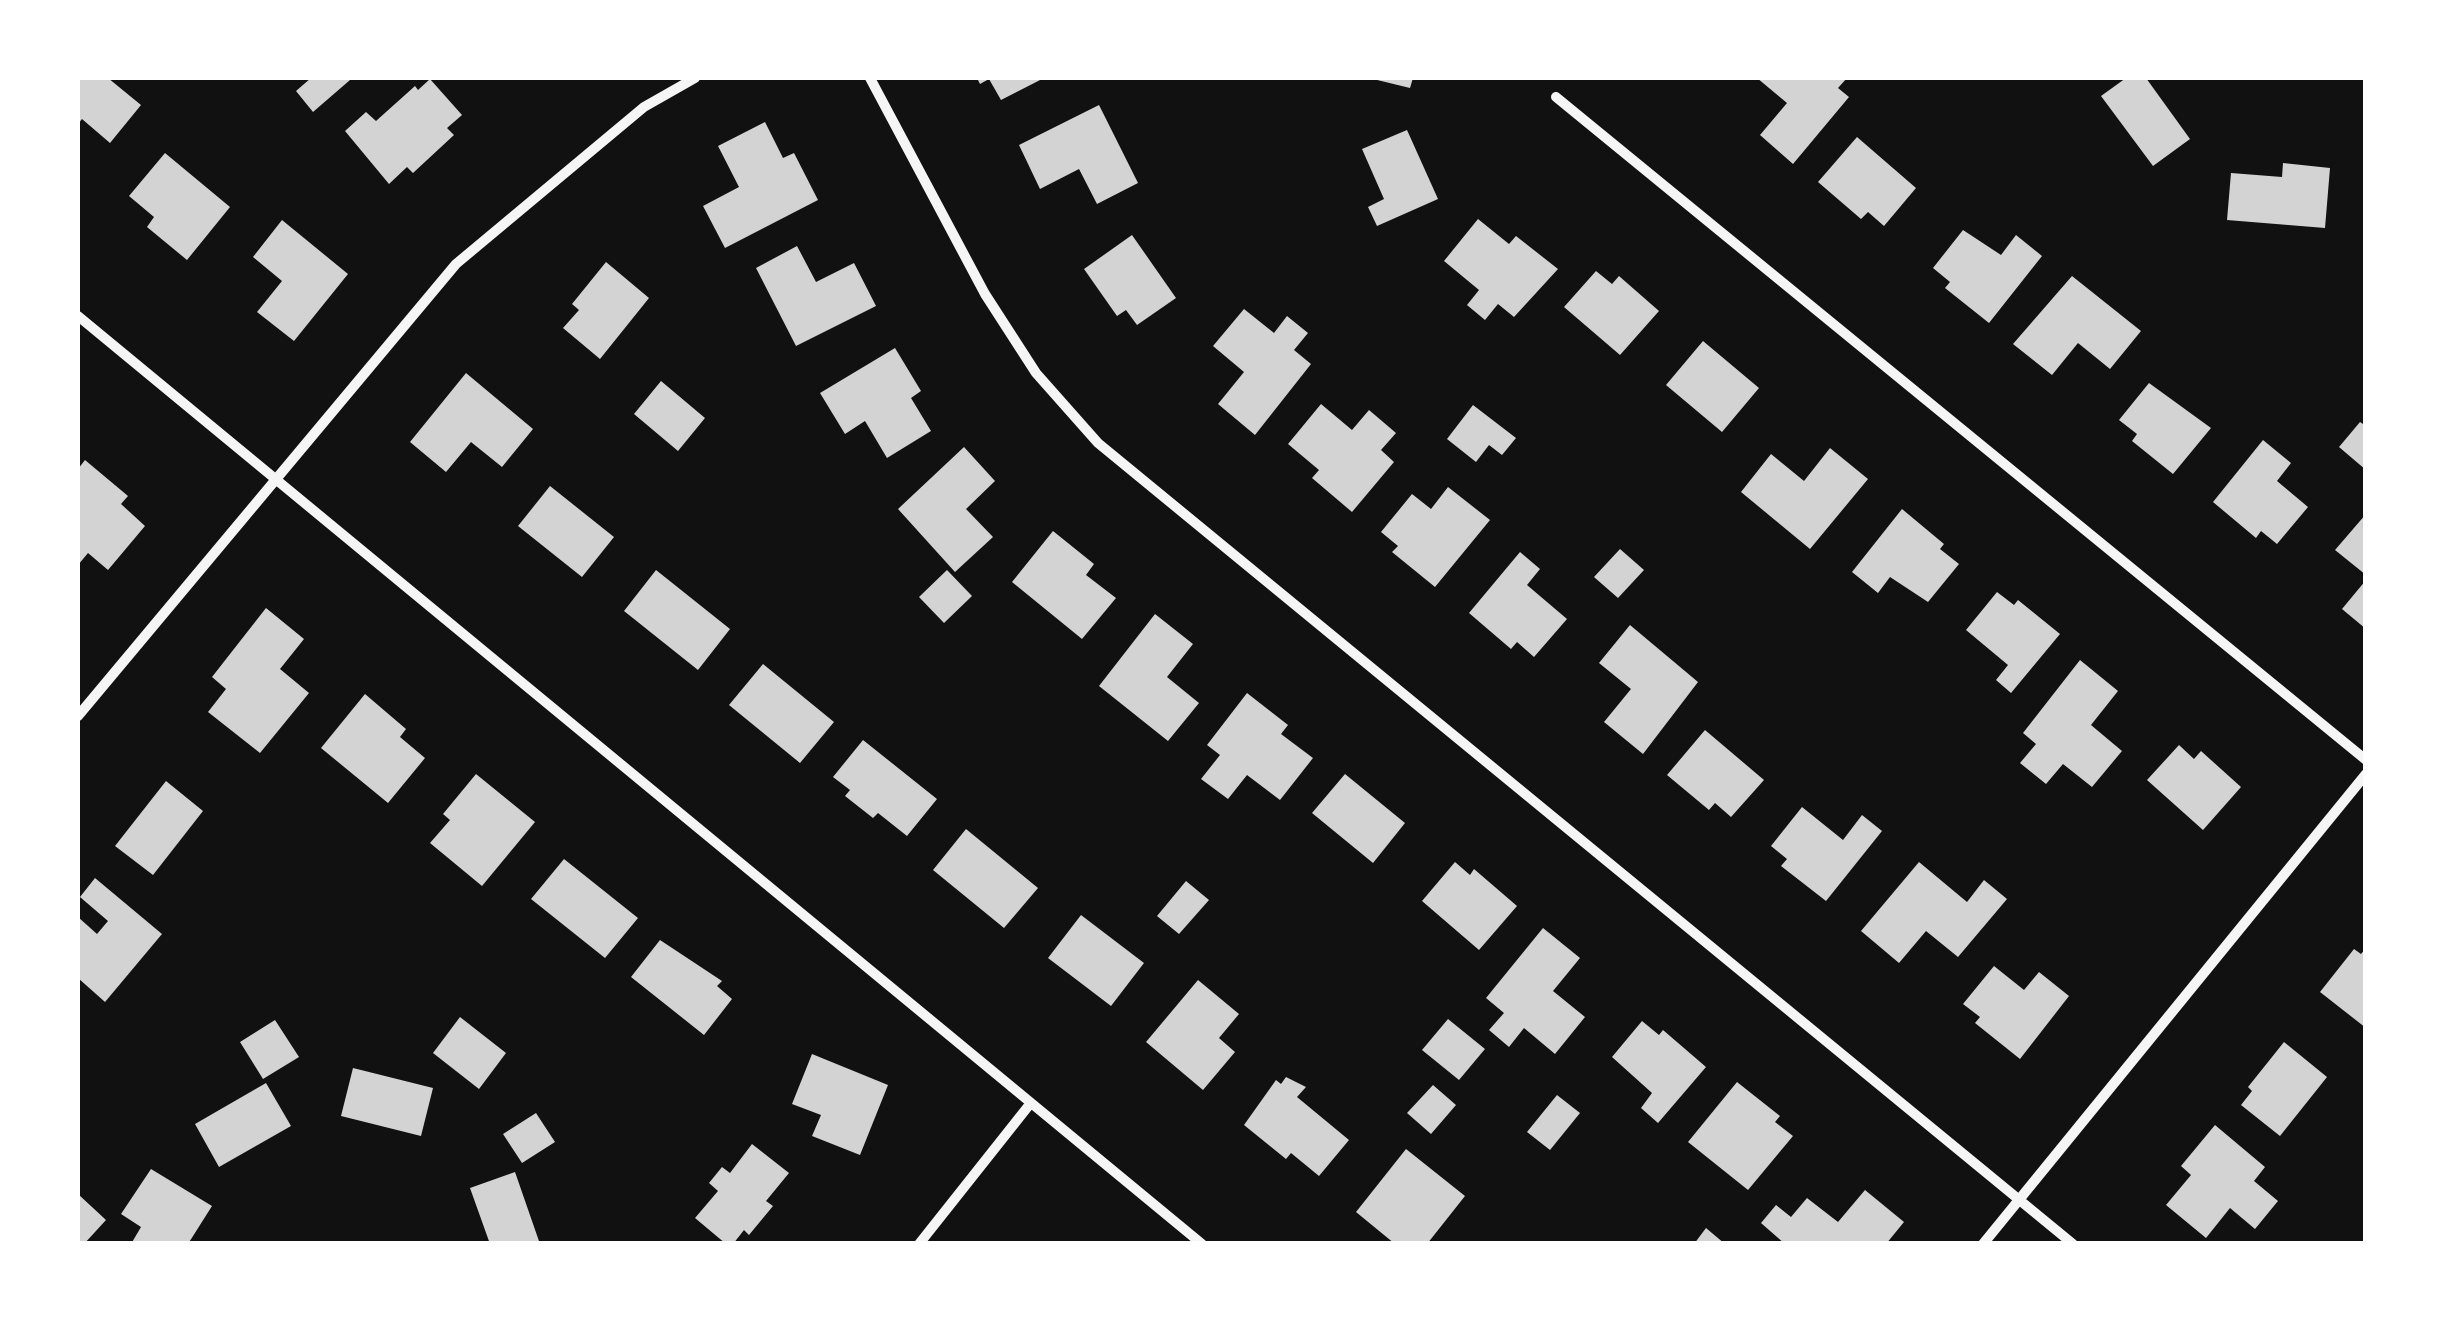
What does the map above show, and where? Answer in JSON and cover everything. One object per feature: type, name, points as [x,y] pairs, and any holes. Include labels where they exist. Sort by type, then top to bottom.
[{"type":"street","points":[[78,716],[273,478],[456,264],[644,107],[695,78]]},
{"type":"street","points":[[870,78],[985,294],[1036,373],[1098,443],[2073,1244]]},
{"type":"street","points":[[1556,97],[2366,760]]},
{"type":"street","points":[[78,316],[1202,1244]]},
{"type":"street","points":[[1983,1244],[2366,774]]},
{"type":"street","points":[[919,1244],[1030,1104]]},
{"type":"building","points":[[78,78],[108,78],[141,105],[110,143],[82,119],[78,124]]},
{"type":"building","points":[[311,78],[350,80],[313,112],[296,91]]},
{"type":"building","points":[[977,78],[1044,78],[1001,100],[989,79],[980,84]]},
{"type":"building","points":[[1369,78],[1413,78],[1410,88]]},
{"type":"building","points":[[1757,78],[1847,78],[1838,88],[1849,97],[1793,164],[1760,135],[1787,103]]},
{"type":"building","points":[[2126,78],[2146,78],[2190,139],[2153,166],[2101,96]]},
{"type":"building","points":[[430,79],[462,115],[447,128],[454,135],[413,173],[407,167],[389,184],[345,131],[366,112],[376,121],[415,86],[418,90]]},
{"type":"building","points":[[1099,105],[1138,183],[1097,204],[1079,169],[1040,189],[1019,145]]},
{"type":"building","points":[[765,122],[783,158],[794,153],[818,200],[725,248],[703,206],[739,187],[718,146]]},
{"type":"building","points":[[1407,130],[1438,199],[1377,226],[1368,207],[1384,199],[1362,149]]},
{"type":"building","points":[[1857,137],[1916,188],[1884,226],[1868,212],[1861,219],[1818,182]]},
{"type":"building","points":[[165,153],[230,207],[187,260],[147,227],[154,217],[129,196]]},
{"type":"building","points":[[2283,163],[2330,168],[2325,228],[2227,220],[2231,173],[2282,177]]},
{"type":"building","points":[[1478,219],[1509,244],[1516,236],[1558,269],[1514,317],[1498,304],[1485,320],[1467,305],[1479,290],[1444,261]]},
{"type":"building","points":[[282,220],[348,274],[294,341],[257,312],[282,281],[253,257]]},
{"type":"building","points":[[1963,230],[2001,255],[2016,235],[2042,256],[1989,323],[1945,288],[1950,282],[1933,268]]},
{"type":"building","points":[[1132,235],[1176,298],[1137,325],[1126,310],[1117,316],[1084,269]]},
{"type":"building","points":[[797,246],[816,282],[854,263],[876,306],[796,346],[756,268]]},
{"type":"building","points":[[606,262],[649,298],[600,359],[563,328],[579,310],[572,304]]},
{"type":"building","points":[[1596,271],[1612,284],[1619,276],[1659,311],[1620,355],[1564,307]]},
{"type":"building","points":[[2072,276],[2141,331],[2110,369],[2078,343],[2052,375],[2013,344]]},
{"type":"building","points":[[1244,309],[1274,333],[1287,316],[1308,333],[1294,350],[1311,364],[1255,435],[1218,404],[1244,372],[1213,346]]},
{"type":"building","points":[[1703,341],[1759,388],[1722,432],[1666,385]]},
{"type":"building","points":[[895,348],[921,391],[911,398],[931,431],[887,458],[865,421],[845,434],[820,393]]},
{"type":"building","points":[[466,373],[533,429],[502,467],[471,442],[446,472],[410,442]]},
{"type":"building","points":[[661,381],[705,418],[678,451],[634,414]]},
{"type":"building","points":[[2149,383],[2211,428],[2173,474],[2132,441],[2137,434],[2119,420]]},
{"type":"building","points":[[1321,404],[1352,430],[1369,410],[1396,433],[1381,450],[1394,462],[1352,512],[1312,478],[1319,470],[1288,444]]},
{"type":"building","points":[[1473,405],[1516,438],[1502,455],[1489,445],[1476,462],[1447,439]]},
{"type":"building","points":[[2360,422],[2366,426],[2366,470],[2339,447]]},
{"type":"building","points":[[2263,440],[2291,463],[2277,481],[2308,507],[2277,544],[2261,531],[2256,538],[2213,502]]},
{"type":"building","points":[[964,447],[995,481],[966,509],[993,537],[955,572],[898,509]]},
{"type":"building","points":[[1830,448],[1868,479],[1810,549],[1741,492],[1771,454],[1804,481]]},
{"type":"building","points":[[85,460],[128,496],[121,504],[145,526],[108,570],[88,553],[78,565],[78,469]]},
{"type":"building","points":[[550,486],[614,537],[582,577],[518,526]]},
{"type":"building","points":[[1448,487],[1490,520],[1435,587],[1392,552],[1398,546],[1381,532],[1412,494],[1431,509]]},
{"type":"building","points":[[1902,509],[1944,544],[1940,549],[1959,564],[1928,602],[1890,577],[1878,593],[1852,572]]},
{"type":"building","points":[[2366,514],[2366,575],[2335,550]]},
{"type":"building","points":[[1053,531],[1094,564],[1086,575],[1116,598],[1082,639],[1012,582]]},
{"type":"building","points":[[1620,549],[1644,570],[1618,598],[1594,577]]},
{"type":"building","points":[[1520,552],[1540,569],[1527,585],[1567,619],[1534,657],[1517,642],[1511,649],[1469,613]]},
{"type":"building","points":[[656,570],[730,629],[698,670],[624,611]]},
{"type":"building","points":[[947,570],[972,596],[944,623],[919,597]]},
{"type":"building","points":[[2366,580],[2366,629],[2342,609]]},
{"type":"building","points":[[1997,592],[2014,605],[2018,600],[2060,634],[2011,693],[1996,680],[2008,665],[1966,630]]},
{"type":"building","points":[[266,608],[304,639],[280,669],[309,693],[260,753],[208,712],[226,689],[212,677]]},
{"type":"building","points":[[1155,614],[1193,644],[1167,677],[1199,703],[1168,741],[1099,686]]},
{"type":"building","points":[[1630,625],[1698,682],[1643,754],[1604,722],[1631,689],[1599,663]]},
{"type":"building","points":[[2080,660],[2118,691],[2091,725],[2122,751],[2092,787],[2063,764],[2046,784],[2020,763],[2036,744],[2023,733]]},
{"type":"building","points":[[763,664],[834,722],[800,763],[729,705]]},
{"type":"building","points":[[1247,693],[1288,725],[1281,734],[1313,758],[1280,800],[1247,775],[1228,799],[1201,779],[1220,755],[1207,745]]},
{"type":"building","points":[[365,694],[406,729],[400,737],[425,758],[388,803],[321,748]]},
{"type":"building","points":[[1705,730],[1764,780],[1731,817],[1715,803],[1709,810],[1667,775]]},
{"type":"building","points":[[863,740],[937,799],[907,836],[878,813],[873,818],[845,796],[850,790],[833,777]]},
{"type":"building","points":[[2179,745],[2194,759],[2201,751],[2241,787],[2203,830],[2147,780]]},
{"type":"building","points":[[476,774],[535,822],[482,886],[430,843],[450,820],[443,814]]},
{"type":"building","points":[[1345,774],[1405,823],[1373,863],[1312,813]]},
{"type":"building","points":[[166,781],[203,811],[153,875],[115,846]]},
{"type":"building","points":[[1802,807],[1843,840],[1862,815],[1882,831],[1826,901],[1781,866],[1787,859],[1771,846]]},
{"type":"building","points":[[966,829],[1038,888],[1004,928],[933,870]]},
{"type":"building","points":[[564,859],[638,918],[605,958],[531,899]]},
{"type":"building","points":[[1455,862],[1470,875],[1474,869],[1517,906],[1479,950],[1422,901]]},
{"type":"building","points":[[1919,862],[1967,902],[1984,880],[2007,899],[1958,957],[1926,931],[1899,963],[1861,931]]},
{"type":"building","points":[[95,878],[162,934],[105,1002],[78,978],[78,917],[97,934],[108,921],[80,897]]},
{"type":"building","points":[[1186,881],[1209,900],[1179,934],[1157,916]]},
{"type":"building","points":[[1081,915],[1144,963],[1111,1006],[1048,958]]},
{"type":"building","points":[[1543,928],[1580,958],[1553,991],[1585,1017],[1555,1054],[1524,1028],[1509,1047],[1489,1030],[1504,1013],[1486,998]]},
{"type":"building","points":[[660,940],[722,981],[717,986],[732,999],[704,1035],[631,977]]},
{"type":"building","points":[[2366,948],[2366,1028],[2320,992],[2354,949],[2361,954]]},
{"type":"building","points":[[1994,966],[2024,990],[2039,972],[2069,996],[2020,1059],[1975,1023],[1980,1017],[1963,1004]]},
{"type":"building","points":[[1198,980],[1239,1014],[1219,1038],[1235,1052],[1203,1090],[1146,1042]]},
{"type":"building","points":[[460,1017],[506,1053],[479,1089],[433,1053]]},
{"type":"building","points":[[1448,1019],[1485,1049],[1459,1080],[1422,1050]]},
{"type":"building","points":[[275,1020],[299,1057],[263,1079],[240,1042]]},
{"type":"building","points":[[1642,1021],[1659,1035],[1663,1030],[1706,1067],[1658,1123],[1641,1108],[1652,1093],[1612,1057]]},
{"type":"building","points":[[2284,1042],[2327,1077],[2280,1136],[2241,1105],[2252,1091],[2248,1087]]},
{"type":"building","points":[[812,1054],[888,1085],[860,1155],[812,1136],[821,1115],[792,1104]]},
{"type":"building","points":[[353,1068],[433,1088],[421,1136],[341,1116]]},
{"type":"building","points":[[1286,1077],[1306,1087],[1297,1097],[1349,1140],[1319,1176],[1291,1153],[1286,1159],[1244,1125],[1276,1080],[1281,1084]]},
{"type":"building","points":[[1737,1082],[1780,1116],[1775,1122],[1793,1136],[1748,1190],[1688,1142]]},
{"type":"building","points":[[266,1083],[291,1126],[219,1167],[195,1124]]},
{"type":"building","points":[[1433,1085],[1456,1105],[1431,1134],[1407,1113]]},
{"type":"building","points":[[1557,1095],[1580,1113],[1550,1150],[1527,1132]]},
{"type":"building","points":[[536,1113],[555,1142],[522,1163],[503,1134]]},
{"type":"building","points":[[2215,1125],[2265,1167],[2254,1181],[2278,1201],[2255,1229],[2230,1208],[2206,1238],[2166,1205],[2191,1175],[2181,1166]]},
{"type":"building","points":[[752,1144],[789,1173],[766,1201],[773,1206],[749,1235],[744,1230],[733,1244],[726,1244],[695,1218],[718,1191],[709,1183],[722,1167],[730,1173]]},
{"type":"building","points":[[1406,1149],[1465,1196],[1427,1244],[1395,1244],[1356,1212]]},
{"type":"building","points":[[151,1169],[212,1206],[188,1244],[131,1244],[141,1227],[121,1214]]},
{"type":"building","points":[[515,1172],[540,1244],[490,1244],[470,1188]]},
{"type":"building","points":[[1865,1190],[1904,1222],[1886,1244],[1785,1244],[1761,1223],[1776,1205],[1791,1217],[1807,1198],[1838,1222]]},
{"type":"building","points":[[78,1194],[106,1220],[84,1244],[78,1244]]},
{"type":"building","points":[[1706,1228],[1725,1244],[1694,1244]]}]
